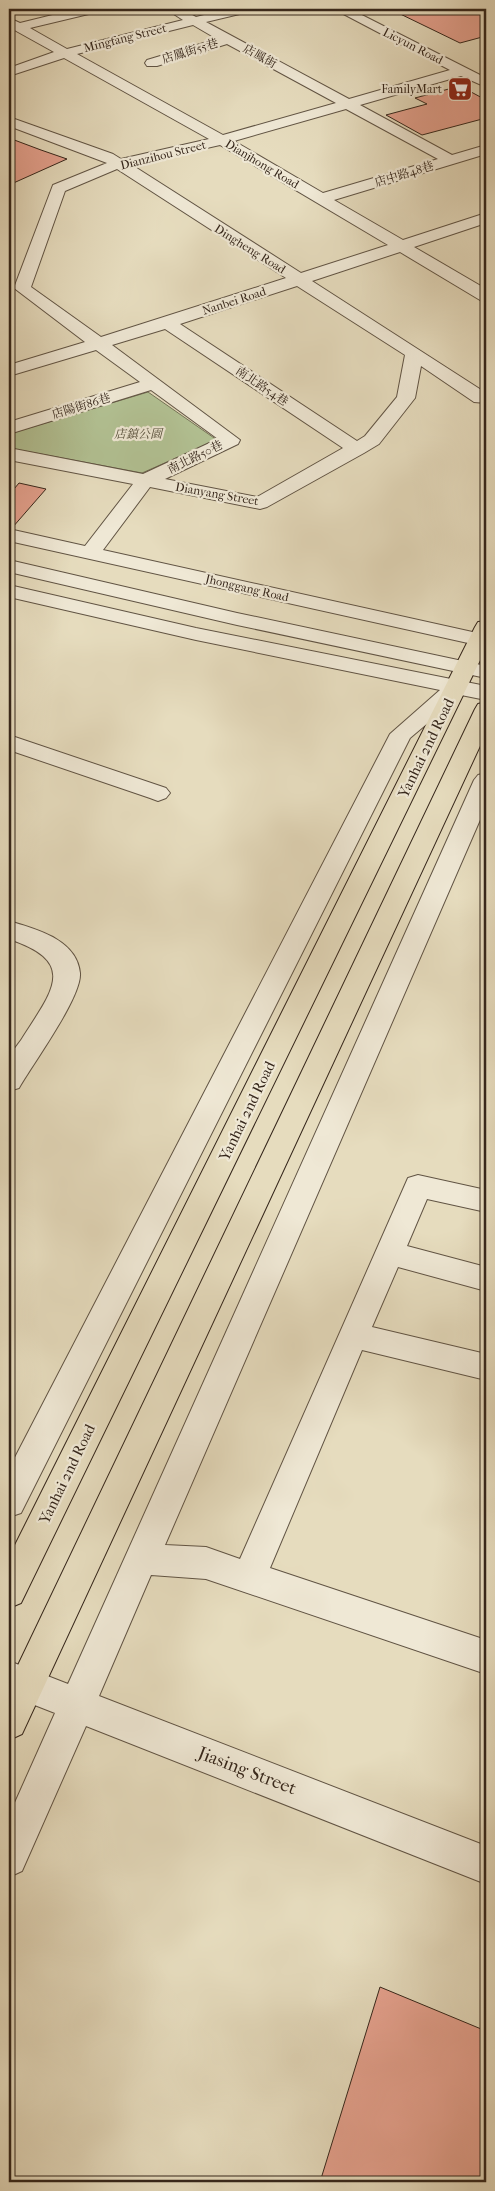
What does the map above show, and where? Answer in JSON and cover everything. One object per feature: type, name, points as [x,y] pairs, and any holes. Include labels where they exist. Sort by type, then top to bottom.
[{"type":"main road","points":[[469,676],[484,636]]},
{"type":"main road","name":"Yanhai 2nd Road","points":[[9,1592],[469,676]]},
{"type":"main road","points":[[9,1722],[17,1681],[486,709]]},
{"type":"street","points":[[14,24],[92,9]]},
{"type":"street","name":"店鳳街","points":[[172,9],[451,160]]},
{"type":"street","name":"Mingfang Street","points":[[9,72],[66,53],[244,9]]},
{"type":"street","name":"Licyun Road","points":[[340,9],[486,83]]},
{"type":"street","name":"Dianjhong Road","points":[[14,24],[222,140],[486,296]]},
{"type":"street","name":"店鳳街55巷","points":[[152,63],[229,39]]},
{"type":"street","name":"Dianzihou Street","points":[[97,344],[15,290],[58,188],[74,179],[222,140],[462,71]]},
{"type":"street","name":"Dingheng Road","points":[[9,121],[108,157],[119,166],[483,398]]},
{"type":"street","name":"店中路48巷","points":[[321,198],[486,149]]},
{"type":"street","name":"Nanbei Road","points":[[9,371],[299,280],[486,218]]},
{"type":"street","name":"南北路54巷","points":[[167,322],[358,449]]},
{"type":"street","name":"南北路50巷","points":[[91,552],[145,481],[231,440],[97,344]]},
{"type":"street","name":"Dianyang Street","points":[[9,454],[260,504],[372,440],[406,398],[414,353]]},
{"type":"street","name":"店陽街86巷","points":[[9,428],[152,384]]},
{"type":"street","name":"Jhonggang Road","points":[[9,535],[484,636]]},
{"type":"street","points":[[9,566],[469,676],[486,693]]},
{"type":"street","points":[[9,590],[196,634],[469,676]]},
{"type":"street","name":"Yanhai 2nd Road","points":[[9,1502],[401,734],[469,676]]},
{"type":"street","points":[[9,742],[158,793]]},
{"type":"street","points":[[9,1858],[486,780]]},
{"type":"street","points":[[9,930],[24,934],[46,944],[62,958],[68,974],[63,992],[9,1081]]},
{"type":"street","points":[[249,1577],[418,1186],[486,1201]]},
{"type":"street","points":[[389,1253],[486,1279]]},
{"type":"street","points":[[353,1334],[486,1367]]},
{"type":"street","points":[[142,1559],[206,1563],[486,1657]]},
{"type":"street","name":"Jiasing Street","points":[[17,1681],[486,1865]]},
{"type":"green space","name":"店鎮公園","points":[[148,392],[217,440],[142,473],[9,448],[9,434]]},
{"type":"building","points":[[390,9],[486,9],[486,36],[460,43]]},
{"type":"building","points":[[460,86],[486,100],[486,118],[422,135],[386,115],[427,104],[415,98]]},
{"type":"building","points":[[9,138],[41,150],[67,159],[9,185]]},
{"type":"building","points":[[19,483],[46,489],[12,528],[9,527],[9,495]]},
{"type":"building","points":[[380,1987],[486,2031],[486,2182],[320,2182]]},
{"type":"place","name":"FamilyMart","points":[[460,89]]}]
